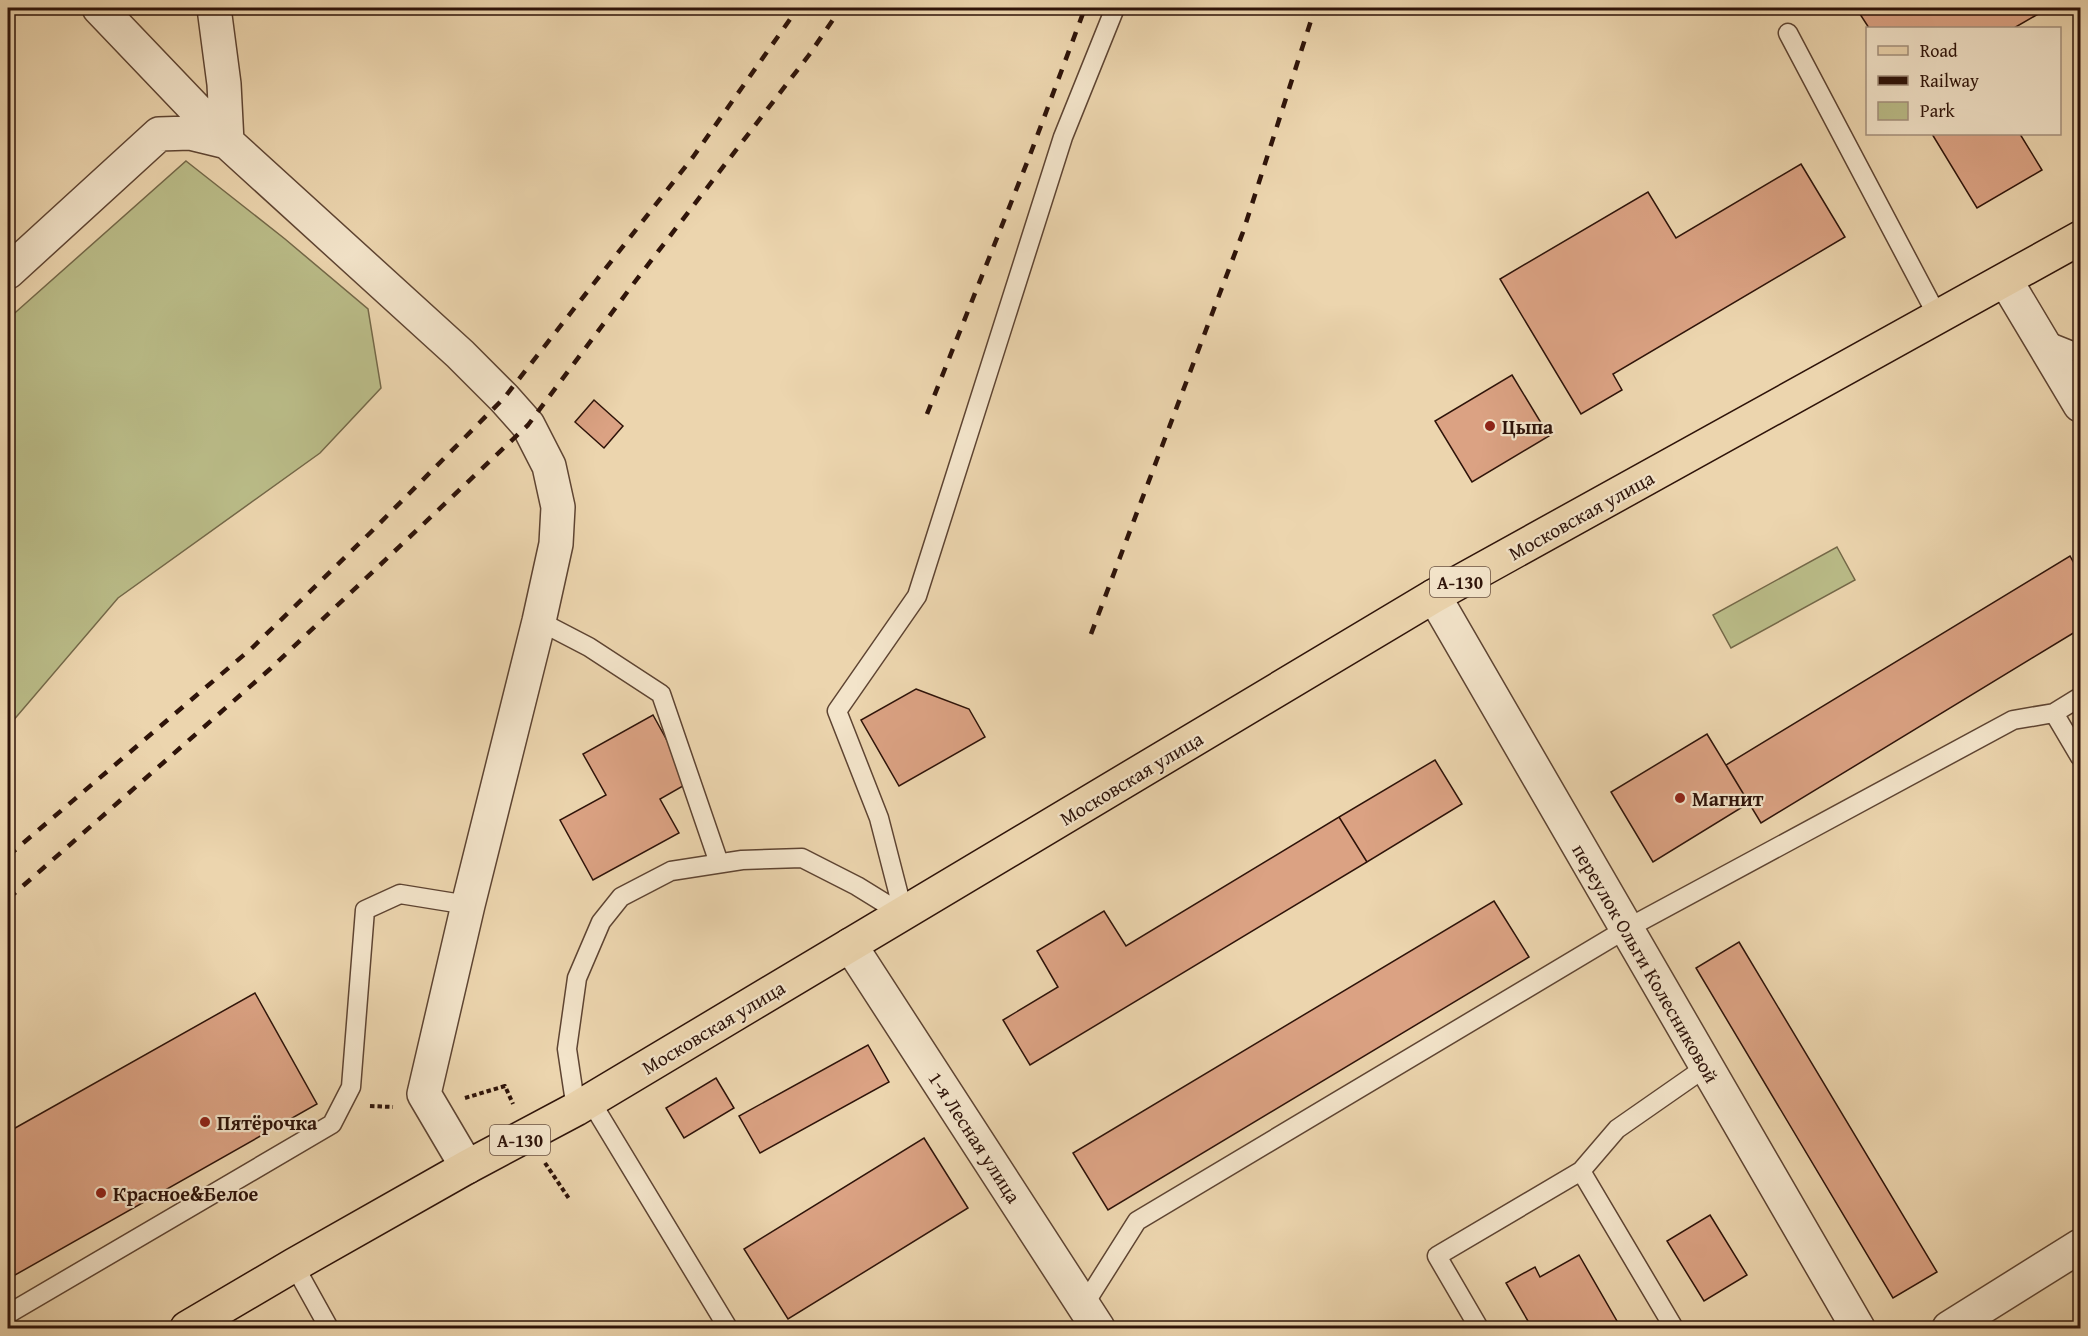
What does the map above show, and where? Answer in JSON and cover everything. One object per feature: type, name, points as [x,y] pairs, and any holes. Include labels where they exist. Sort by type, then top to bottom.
[{"type":"main road","name":"Московская улица","points":[[187,1329],[294,1265],[467,1167],[583,1105],[1434,596],[2080,238]]},
{"type":"street","points":[[99,8],[227,142],[504,398],[528,425],[549,466],[558,507],[556,544],[424,1094],[467,1167]]},
{"type":"street","points":[[214,8],[224,84],[227,142]]},
{"type":"street","points":[[8,273],[159,134],[190,134],[227,142]]},
{"type":"street","points":[[2006,281],[2080,405]]},
{"type":"street","name":"переулок Ольги Колесниковой","points":[[1434,596],[1858,1329]]},
{"type":"street","name":"1-я Лесная улица","points":[[850,945],[1091,1317]]},
{"type":"street","points":[[1949,1329],[2080,1246]]},
{"type":"lane","points":[[903,915],[879,818],[837,711],[917,596],[1063,137],[1115,8]]},
{"type":"lane","points":[[1788,33],[1938,316]]},
{"type":"lane","points":[[2040,338],[2080,354]]},
{"type":"lane","points":[[539,621],[589,647],[662,694],[719,863]]},
{"type":"lane","points":[[1091,1317],[1137,1221],[1626,929],[2013,720],[2054,713],[2080,697]]},
{"type":"lane","points":[[2054,713],[2080,757]]},
{"type":"lane","points":[[728,1329],[583,1105],[567,1049],[577,978],[601,922],[621,897],[671,871],[742,860],[802,858],[857,886],[903,915]]},
{"type":"lane","points":[[8,1314],[332,1124],[351,1088],[365,909],[400,894],[468,905]]},
{"type":"lane","points":[[1479,1329],[1437,1256],[1581,1171],[1617,1129],[1706,1067]]},
{"type":"lane","points":[[1581,1171],[1674,1329]]},
{"type":"lane","points":[[294,1265],[329,1329]]},
{"type":"green space","points":[[186,161],[285,239],[368,309],[381,388],[320,453],[118,598],[8,725],[8,319]]},
{"type":"green space","points":[[1837,547],[1855,580],[1731,648],[1713,615]]},
{"type":"building","points":[[1856,8],[2047,9],[2016,27],[1868,27]]},
{"type":"building","points":[[1933,135],[2021,135],[2042,170],[1977,208]]},
{"type":"building","points":[[1801,164],[1845,237],[1613,374],[1622,390],[1581,414],[1500,279],[1648,192],[1676,238]]},
{"type":"building","name":"Цыпа","points":[[1512,375],[1549,436],[1472,482],[1435,421]]},
{"type":"building","points":[[594,400],[623,426],[604,448],[575,422]]},
{"type":"building","points":[[2070,556],[2080,574],[2080,629],[1761,823],[1726,765]]},
{"type":"building","points":[[916,689],[969,709],[985,737],[899,786],[861,720]]},
{"type":"building","points":[[653,715],[690,782],[660,799],[679,833],[593,880],[560,820],[606,795],[583,754]]},
{"type":"building","name":"Магнит","points":[[1707,734],[1749,803],[1653,862],[1611,792]]},
{"type":"building","points":[[1435,760],[1462,804],[1367,862],[1339,817]]},
{"type":"building","points":[[1339,817],[1367,862],[1030,1065],[1003,1020],[1058,987],[1037,951],[1104,911],[1126,946]]},
{"type":"building","points":[[1494,901],[1529,957],[1108,1210],[1073,1153]]},
{"type":"building","points":[[1739,942],[1937,1272],[1893,1298],[1696,968]]},
{"type":"building","points":[[255,993],[317,1104],[8,1279],[8,1132]]},
{"type":"building","points":[[868,1045],[889,1082],[760,1153],[739,1116]]},
{"type":"building","points":[[716,1078],[734,1108],[684,1138],[666,1108]]},
{"type":"building","points":[[924,1138],[968,1208],[788,1319],[744,1249]]},
{"type":"building","points":[[1710,1215],[1747,1275],[1704,1301],[1667,1241]]},
{"type":"building","points":[[1579,1255],[1621,1328],[1532,1328],[1506,1283],[1535,1267],[1540,1277]]},
{"type":"railway","points":[[8,856],[252,648],[504,398],[693,157],[798,8]]},
{"type":"railway","points":[[8,899],[270,669],[528,425],[809,55],[841,8]]},
{"type":"railway","points":[[927,414],[1030,155],[1085,8]]},
{"type":"railway","points":[[1091,634],[1243,232],[1315,8]]},
{"type":"place","name":"Цыпа","points":[[1490,426]]},
{"type":"place","name":"Магнит","points":[[1680,798]]},
{"type":"place","name":"Пятёрочка","points":[[205,1122]]},
{"type":"place","name":"Красное&Белое","points":[[101,1193]]}]
